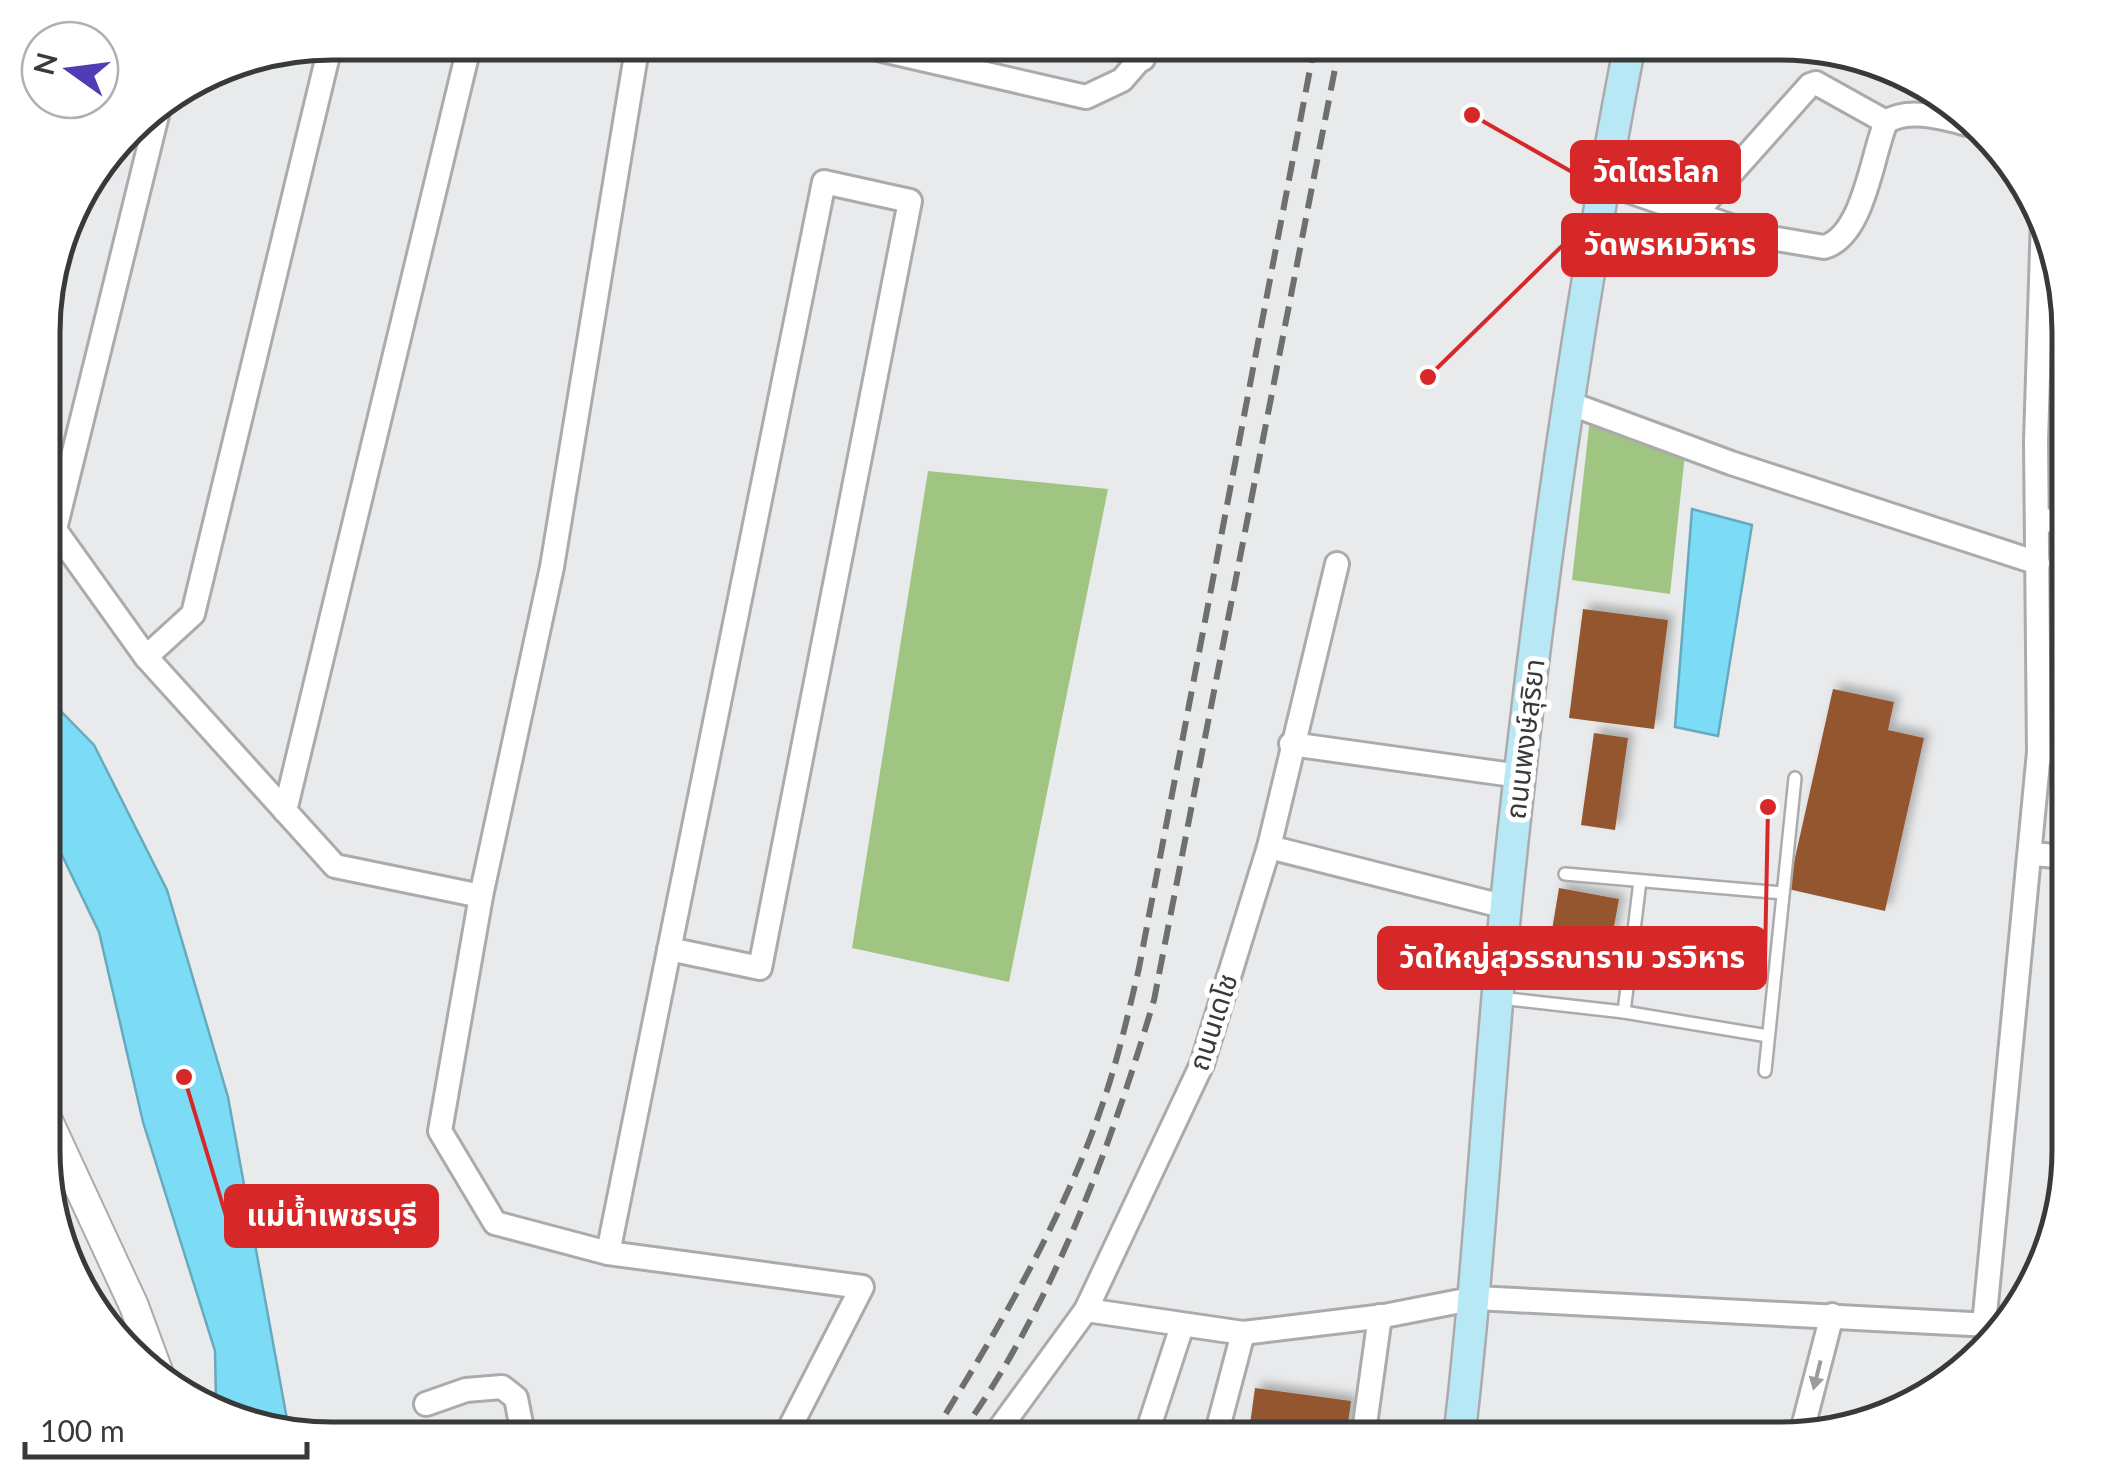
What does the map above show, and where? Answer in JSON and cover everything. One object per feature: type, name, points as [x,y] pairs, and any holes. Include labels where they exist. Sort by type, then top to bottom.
[{"type":"main road","name":"ถนนพงษ์สุริยา","points":[[1461,1422],[1476,1298],[1520,776],[1566,402],[1627,61]]},
{"type":"street","points":[[146,656],[193,614],[328,60]]},
{"type":"street","points":[[285,811],[466,60]]},
{"type":"street","points":[[635,60],[552,567],[481,896],[440,1131],[494,1223],[608,1253],[862,1287],[793,1421]]},
{"type":"street","points":[[927,60],[1086,97],[1122,80],[1140,61]]},
{"type":"street","points":[[1695,214],[1810,85],[1816,83],[1886,122],[1918,115],[1951,121]]},
{"type":"street","points":[[1603,182],[1759,236],[1830,246],[1842,236],[1862,200],[1886,122]]},
{"type":"street","points":[[60,484],[154,128]]},
{"type":"street","points":[[608,1253],[669,949],[824,182],[910,200],[760,968],[669,949]]},
{"type":"street","points":[[1984,1325],[2040,752],[2036,441],[2042,258]]},
{"type":"street","points":[[1566,402],[1731,463],[2038,563]]},
{"type":"street","points":[[2040,520],[2051,521]]},
{"type":"street","points":[[60,537],[146,656],[335,866],[481,896]]},
{"type":"street","name":"ถนนเดโช","points":[[1005,1421],[1086,1310],[1202,1064],[1269,847],[1337,564]]},
{"type":"street","points":[[1291,744],[1520,776]]},
{"type":"street","points":[[2040,752],[2051,752]]},
{"type":"street","points":[[1269,847],[1506,907]]},
{"type":"street","points":[[2031,854],[2051,856]]},
{"type":"street","points":[[61,1148],[134,1306],[151,1352]]},
{"type":"street","points":[[1086,1310],[1243,1333],[1380,1316],[1476,1298],[1987,1325]]},
{"type":"street","points":[[1804,1421],[1832,1315]]},
{"type":"street","points":[[1365,1422],[1380,1316]]},
{"type":"street","points":[[1151,1422],[1182,1326]]},
{"type":"street","points":[[1219,1422],[1243,1333]]},
{"type":"street","points":[[426,1404],[466,1390],[502,1387],[516,1398],[521,1421]]},
{"type":"lane","points":[[1764,1071],[1795,778]]},
{"type":"lane","points":[[1565,874],[1783,892]]},
{"type":"lane","points":[[1624,1012],[1640,880]]},
{"type":"lane","points":[[1500,998],[1624,1012],[1768,1036]]},
{"type":"green space","points":[[1590,418],[1685,454],[1670,594],[1572,580]]},
{"type":"green space","points":[[928,471],[1108,489],[1009,982],[852,948]]},
{"type":"water","points":[[1692,509],[1752,525],[1718,736],[1675,727]]},
{"type":"water","points":[[60,711],[94,745],[167,890],[228,1097],[287,1418],[216,1395],[215,1351],[143,1122],[99,932],[61,852]]},
{"type":"building","points":[[1583,609],[1668,620],[1654,729],[1569,718]]},
{"type":"building","points":[[1833,689],[1894,702],[1888,730],[1924,738],[1885,911],[1788,889]]},
{"type":"building","points":[[1594,733],[1628,738],[1615,830],[1581,825]]},
{"type":"building","points":[[1559,888],[1619,899],[1607,964],[1548,954]]},
{"type":"building","points":[[1255,1388],[1351,1401],[1348,1422],[1250,1422]]},
{"type":"railway","points":[[941,1421],[1009,1307],[1057,1215],[1097,1119],[1117,1058],[1139,968],[1312,61]]},
{"type":"railway","points":[[969,1421],[1021,1337],[1074,1228],[1097,1172],[1154,1000],[1337,61]]},
{"type":"place","name":"วัดไตรโลก","points":[[1472,115]]},
{"type":"place","name":"วัดพรหมวิหาร","points":[[1428,377]]},
{"type":"place","name":"วัดใหญ่สุวรรณาราม วรวิหาร","points":[[1768,807]]},
{"type":"place","name":"แม่น้ำเพชรบุรี","points":[[184,1077]]}]
